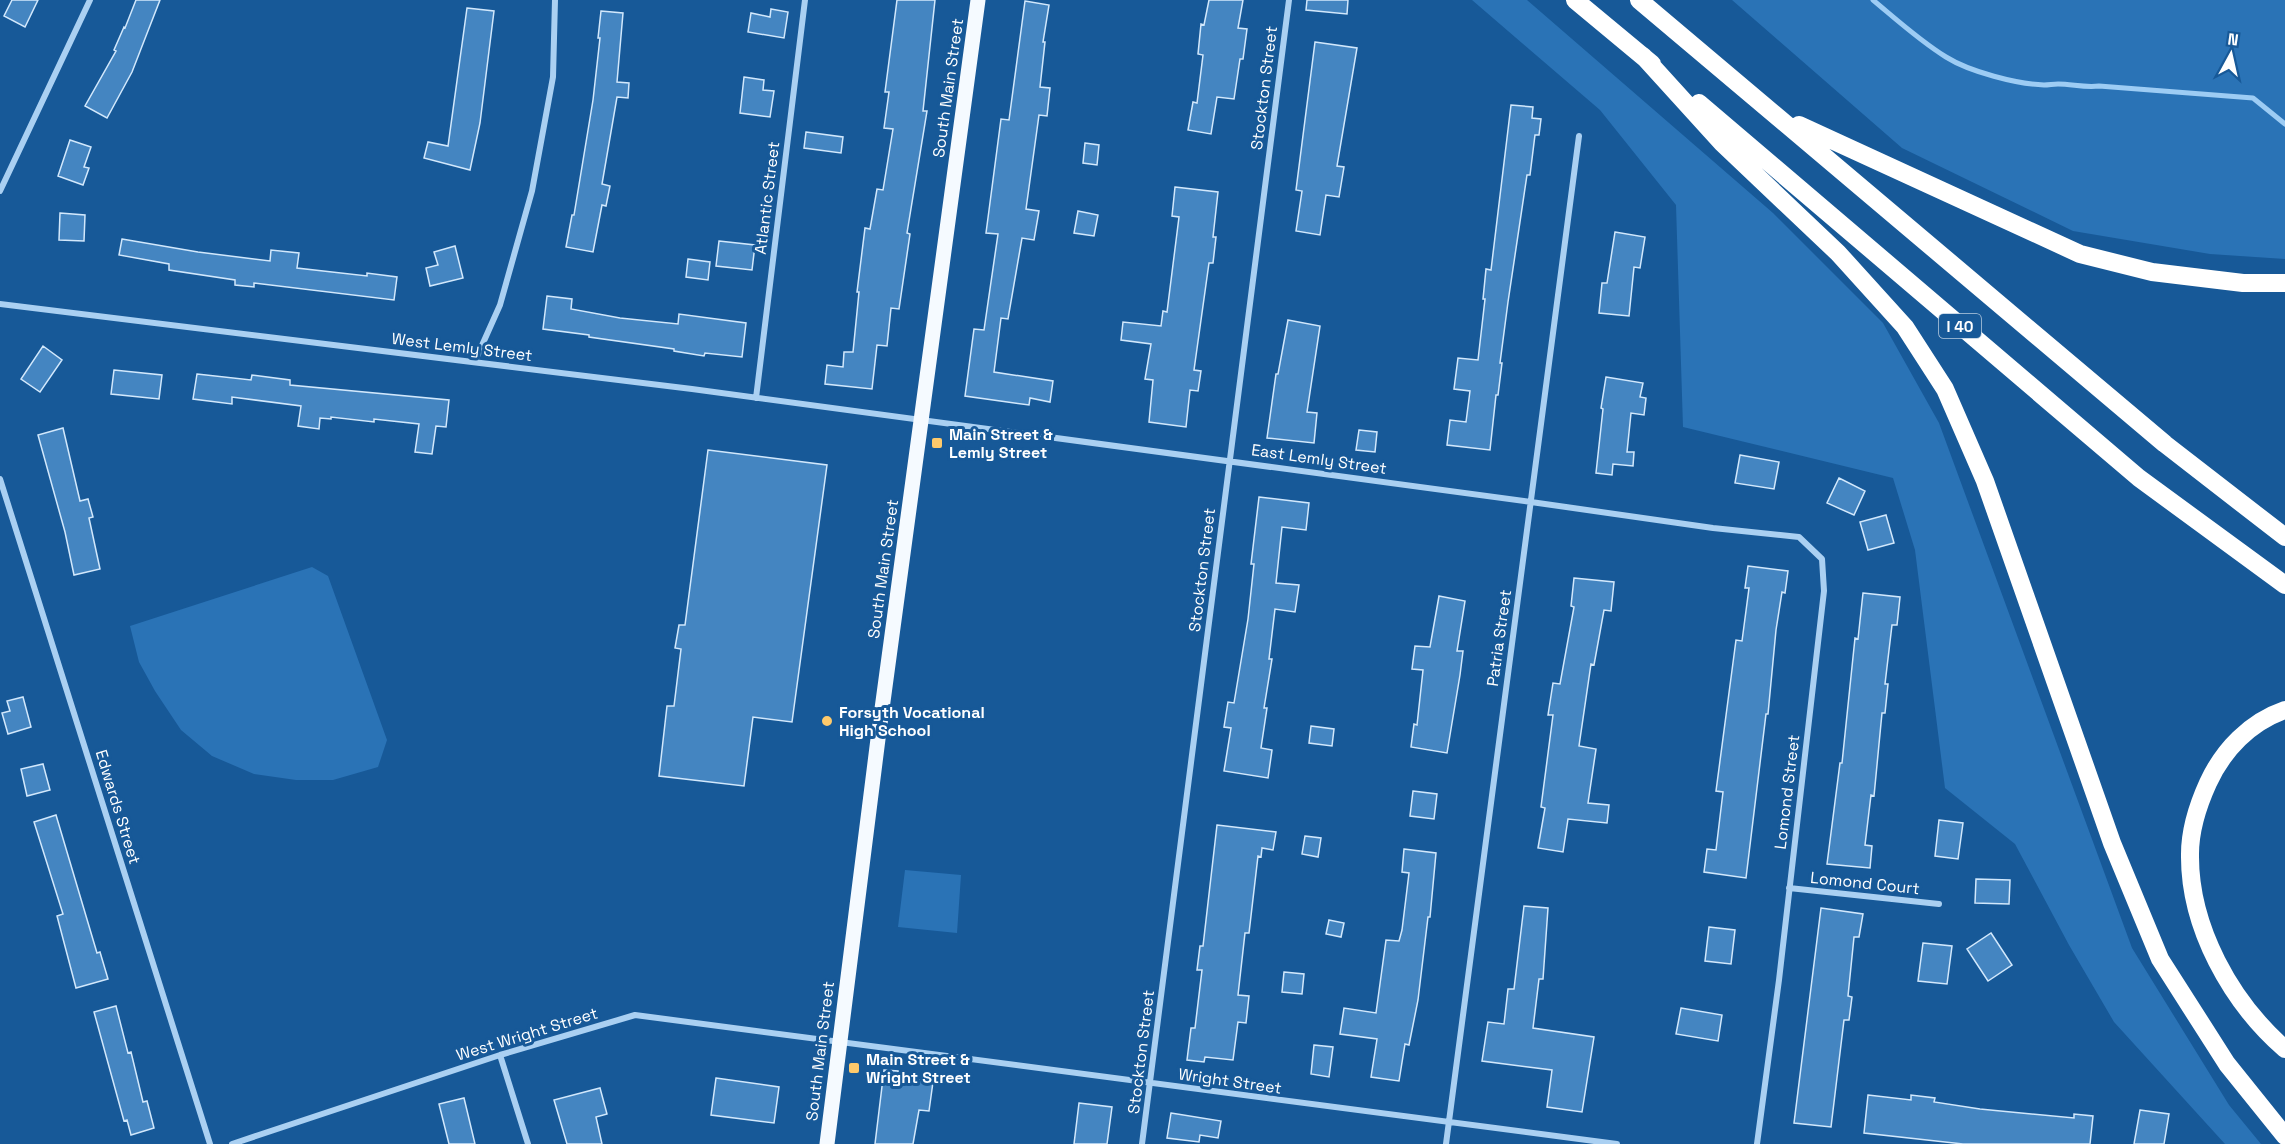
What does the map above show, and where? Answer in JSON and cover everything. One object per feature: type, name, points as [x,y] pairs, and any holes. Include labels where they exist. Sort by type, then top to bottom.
[{"type":"highway","name":"I 40","points":[[1575,0],[2139,478],[2285,585]]},
{"type":"highway","name":"I 40","points":[[1639,0],[2165,444],[2285,537]]},
{"type":"highway","points":[[1643,56],[1722,143],[1853,269],[1905,327],[1945,389],[1985,481],[2112,843],[2160,958],[2228,1064],[2285,1136]]},
{"type":"highway","points":[[1777,115],[2080,254],[2152,272],[2243,283],[2285,283]]},
{"type":"highway","points":[[2285,710],[2258,724],[2238,739],[2213,772],[2199,802],[2190,852],[2195,901],[2205,933],[2219,964],[2235,993],[2250,1013],[2285,1049]]},
{"type":"main road","name":"South Main Street","points":[[827,1144],[978,0]]},
{"type":"street","points":[[0,191],[90,0]]},
{"type":"street","points":[[475,362],[500,305],[532,191],[554,77],[555,0]]},
{"type":"street","name":"Atlantic Street","points":[[756,399],[805,0]]},
{"type":"street","name":"Stockton Street","points":[[1142,1144],[1289,0]]},
{"type":"street","name":"Patria Street","points":[[1446,1144],[1579,136]]},
{"type":"street","name":"West Lemly Street","points":[[0,304],[475,362],[921,421]]},
{"type":"street","name":"East Lemly Street","points":[[921,421],[1713,528]]},
{"type":"street","name":"Edwards Street","points":[[0,479],[210,1144]]},
{"type":"street","name":"Lomond Street","points":[[1713,528],[1799,537],[1822,559],[1824,591],[1757,1144]]},
{"type":"street","name":"Lomond Court","points":[[1789,888],[1939,904]]},
{"type":"street","name":"West Wright Street","points":[[232,1144],[500,1055],[635,1015],[840,1042]]},
{"type":"street","name":"Wright Street","points":[[840,1042],[1449,1124],[1617,1144]]},
{"type":"street","points":[[500,1055],[528,1144]]},
{"type":"shaded area","points":[[1472,0],[1527,0],[1773,213],[1883,323],[1939,423],[2132,948],[2229,1105],[2261,1144],[2225,1144],[2114,1022],[2069,945],[2015,844],[1945,788],[1915,550],[1893,478],[1683,427],[1676,205],[1600,110]]},
{"type":"shaded area","points":[[1732,0],[2285,0],[2285,259],[2210,254],[2073,231],[1902,148]]},
{"type":"shaded area","points":[[312,567],[328,576],[387,740],[378,767],[333,780],[296,780],[254,774],[212,756],[181,730],[139,662],[130,626]]},
{"type":"shaded area","points":[[905,870],[961,875],[957,933],[898,927]]},
{"type":"building","points":[[12,0],[38,0],[25,27],[4,16]]},
{"type":"building","points":[[136,0],[160,0],[132,72],[107,118],[85,106],[116,51],[114,50]]},
{"type":"building","points":[[897,0],[935,0],[923,111],[927,111],[907,233],[910,234],[899,309],[891,308],[887,346],[877,345],[872,389],[825,384],[827,365],[843,367],[844,352],[853,352],[865,228],[870,229],[877,189],[883,190],[893,129],[884,128],[889,92],[885,92]]},
{"type":"building","points":[[1209,0],[1243,0],[1238,28],[1247,29],[1234,99],[1217,97],[1211,134],[1188,130],[1193,102],[1197,103],[1203,55],[1198,54],[1201,24],[1204,25]]},
{"type":"building","points":[[1307,0],[1348,0],[1347,14],[1306,10]]},
{"type":"building","points":[[1025,1],[1049,5],[1043,42],[1045,42],[1040,87],[1050,88],[1047,116],[1039,115],[1026,209],[1039,211],[1034,240],[1022,238],[1008,319],[1001,318],[994,372],[1053,381],[1050,402],[1030,398],[1029,405],[965,396],[974,329],[984,330],[998,234],[986,233],[1001,119],[1009,120]]},
{"type":"building","points":[[467,8],[494,11],[480,123],[470,170],[424,158],[428,142],[448,146]]},
{"type":"building","points":[[771,9],[788,12],[784,38],[748,32],[751,13],[770,17]]},
{"type":"building","points":[[601,11],[623,13],[617,82],[629,83],[628,98],[617,97],[602,184],[610,186],[606,206],[602,205],[593,252],[566,247],[572,215],[574,215],[593,100]]},
{"type":"building","points":[[1315,42],[1357,48],[1337,166],[1344,167],[1339,197],[1326,195],[1320,235],[1296,231],[1302,191],[1296,190]]},
{"type":"building","points":[[744,77],[764,80],[763,90],[774,91],[770,117],[740,113]]},
{"type":"building","points":[[1511,105],[1533,107],[1532,118],[1541,119],[1539,135],[1535,135],[1530,175],[1527,175],[1508,302],[1490,450],[1447,445],[1450,420],[1466,422],[1470,391],[1454,389],[1458,358],[1478,360],[1486,269],[1491,270]]},
{"type":"building","points":[[806,132],[843,137],[841,153],[804,148]]},
{"type":"building","points":[[70,140],[91,147],[84,167],[89,168],[83,185],[58,176]]},
{"type":"building","points":[[1085,143],[1099,145],[1097,165],[1083,163]]},
{"type":"building","points":[[1175,187],[1218,192],[1213,237],[1216,237],[1213,263],[1209,263],[1194,370],[1201,371],[1198,391],[1190,390],[1186,427],[1149,422],[1153,380],[1145,379],[1151,344],[1121,340],[1123,322],[1161,326],[1163,311],[1167,312],[1179,217],[1172,216]]},
{"type":"building","points":[[1078,211],[1098,215],[1094,236],[1074,233]]},
{"type":"building","points":[[60,213],[85,215],[84,241],[59,240]]},
{"type":"building","points":[[1615,232],[1645,237],[1640,268],[1634,267],[1629,316],[1599,313],[1602,283],[1607,283]]},
{"type":"building","points":[[122,239],[270,261],[271,250],[299,253],[297,268],[397,277],[394,300],[254,283],[254,287],[235,285],[235,280],[169,270],[169,264],[119,255]]},
{"type":"building","points":[[719,241],[755,245],[752,270],[716,266]]},
{"type":"building","points":[[455,246],[463,278],[430,286],[426,268],[438,265],[434,252]]},
{"type":"building","points":[[688,259],[710,262],[708,280],[686,277]]},
{"type":"building","points":[[547,296],[572,299],[571,309],[620,318],[678,324],[679,314],[746,323],[742,357],[705,353],[704,356],[674,351],[674,349],[543,329]]},
{"type":"building","points":[[1288,320],[1320,326],[1307,412],[1317,413],[1314,443],[1267,438],[1276,374],[1278,374]]},
{"type":"building","points":[[43,346],[62,360],[40,392],[21,379]]},
{"type":"building","points":[[114,370],[162,375],[159,399],[111,394]]},
{"type":"building","points":[[197,374],[251,380],[252,375],[290,380],[290,385],[449,400],[446,427],[436,426],[432,454],[415,452],[419,424],[331,417],[331,419],[320,418],[319,429],[298,426],[301,406],[232,397],[232,404],[193,399]]},
{"type":"building","points":[[1606,377],[1643,383],[1640,397],[1646,398],[1644,415],[1631,413],[1627,452],[1634,452],[1633,466],[1613,464],[1612,475],[1596,473]]},
{"type":"building","points":[[63,428],[80,501],[88,499],[93,517],[89,518],[100,569],[74,575],[65,532],[38,435]]},
{"type":"building","points":[[1359,430],[1377,432],[1375,452],[1356,450]]},
{"type":"building","points":[[708,450],[827,465],[792,722],[753,717],[744,786],[659,776],[667,706],[674,706],[681,649],[675,648],[679,625],[685,625]]},
{"type":"building","points":[[1740,455],[1779,462],[1774,489],[1735,483]]},
{"type":"building","points":[[1839,478],[1865,491],[1854,515],[1827,503]]},
{"type":"building","points":[[1259,497],[1309,503],[1306,530],[1282,527],[1276,583],[1299,585],[1295,612],[1275,609],[1269,659],[1272,659],[1264,708],[1267,708],[1261,748],[1272,750],[1268,778],[1224,771],[1231,728],[1224,727],[1228,702],[1234,703],[1248,619],[1254,564],[1251,564]]},
{"type":"building","points":[[1886,515],[1894,543],[1868,550],[1860,522]]},
{"type":"building","points":[[1748,566],[1788,571],[1776,630],[1768,714],[1766,714],[1746,878],[1704,872],[1707,849],[1716,850],[1723,792],[1716,791],[1736,640],[1742,641],[1749,588],[1745,588]]},
{"type":"building","points":[[1574,578],[1614,582],[1611,611],[1604,610],[1594,665],[1591,664],[1579,746],[1596,749],[1588,803],[1609,805],[1607,823],[1568,819],[1563,852],[1538,848],[1545,808],[1541,807],[1553,715],[1548,715],[1553,683],[1560,684],[1574,607],[1571,606]]},
{"type":"building","points":[[1863,593],[1900,597],[1897,625],[1892,625],[1885,684],[1888,684],[1885,713],[1882,713],[1874,796],[1871,795],[1865,845],[1872,846],[1870,868],[1827,864],[1840,763],[1842,763],[1855,638],[1858,639]]},
{"type":"building","points":[[1439,596],[1465,601],[1457,651],[1463,651],[1447,753],[1411,747],[1414,724],[1417,725],[1423,670],[1412,669],[1415,646],[1430,647]]},
{"type":"building","points":[[23,697],[31,727],[8,734],[2,713],[10,711],[7,701]]},
{"type":"building","points":[[1311,726],[1334,729],[1332,746],[1309,743]]},
{"type":"building","points":[[43,764],[50,790],[27,796],[21,769]]},
{"type":"building","points":[[1413,791],[1437,794],[1434,819],[1410,816]]},
{"type":"building","points":[[56,815],[97,953],[100,952],[108,979],[76,988],[57,916],[63,914],[34,822]]},
{"type":"building","points":[[1939,820],[1963,823],[1958,859],[1935,856]]},
{"type":"building","points":[[1217,825],[1276,832],[1273,850],[1262,848],[1261,857],[1258,856],[1249,933],[1245,933],[1238,995],[1249,996],[1246,1023],[1238,1022],[1233,1060],[1205,1057],[1204,1062],[1187,1060],[1191,1028],[1195,1028],[1202,970],[1197,970],[1200,946],[1203,946]]},
{"type":"building","points":[[1305,836],[1321,838],[1318,857],[1302,854]]},
{"type":"building","points":[[1404,849],[1436,853],[1430,917],[1428,917],[1418,1000],[1409,1045],[1405,1044],[1399,1081],[1371,1077],[1377,1039],[1340,1034],[1344,1008],[1376,1013],[1386,940],[1399,941],[1402,930],[1409,873],[1402,872]]},
{"type":"building","points":[[1976,879],[2010,880],[2009,904],[1975,903]]},
{"type":"building","points":[[1524,906],[1548,908],[1543,979],[1539,979],[1533,1028],[1594,1037],[1582,1112],[1547,1107],[1552,1070],[1482,1061],[1488,1022],[1504,1024],[1508,989],[1514,989]]},
{"type":"building","points":[[1821,908],[1863,914],[1859,937],[1854,937],[1848,996],[1852,997],[1849,1020],[1844,1020],[1831,1127],[1794,1123]]},
{"type":"building","points":[[1329,920],[1344,923],[1341,937],[1326,934]]},
{"type":"building","points":[[1709,927],[1735,930],[1731,964],[1705,961]]},
{"type":"building","points":[[1991,933],[2012,965],[1988,981],[1967,949]]},
{"type":"building","points":[[1923,943],[1952,946],[1947,984],[1918,981]]},
{"type":"building","points":[[1284,972],[1304,974],[1302,994],[1282,992]]},
{"type":"building","points":[[116,1006],[128,1053],[131,1052],[143,1102],[147,1101],[154,1128],[131,1135],[127,1120],[124,1121],[94,1012]]},
{"type":"building","points":[[1681,1008],[1722,1015],[1718,1041],[1676,1034]]},
{"type":"building","points":[[1314,1045],[1333,1047],[1329,1077],[1311,1074]]},
{"type":"building","points":[[884,1070],[898,1071],[898,1078],[933,1082],[929,1111],[919,1110],[913,1144],[875,1144]]},
{"type":"building","points":[[716,1078],[779,1087],[774,1123],[711,1115]]},
{"type":"building","points":[[600,1088],[607,1114],[596,1117],[602,1144],[567,1144],[554,1100]]},
{"type":"building","points":[[1868,1095],[1911,1100],[1911,1095],[1935,1098],[1934,1102],[1980,1109],[2074,1118],[2074,1114],[2093,1116],[2090,1144],[1963,1144],[1864,1133]]},
{"type":"building","points":[[464,1098],[475,1144],[449,1144],[439,1104]]},
{"type":"building","points":[[1079,1103],[1112,1107],[1107,1144],[1074,1144]]},
{"type":"building","points":[[2140,1110],[2169,1114],[2164,1144],[2134,1144]]},
{"type":"building","points":[[1171,1113],[1221,1121],[1218,1138],[1200,1135],[1199,1142],[1167,1138]]},
{"type":"waterway","points":[[1873,0],[1946,57],[1968,68],[2007,80],[2044,85],[2099,86],[2253,98],[2285,124]]},
{"type":"place","name":"Main Street & Lemly Street","points":[[937,443]]},
{"type":"place","name":"Forsyth Vocational High School","points":[[827,721]]},
{"type":"place","name":"Main Street & Wright Street","points":[[854,1068]]}]
